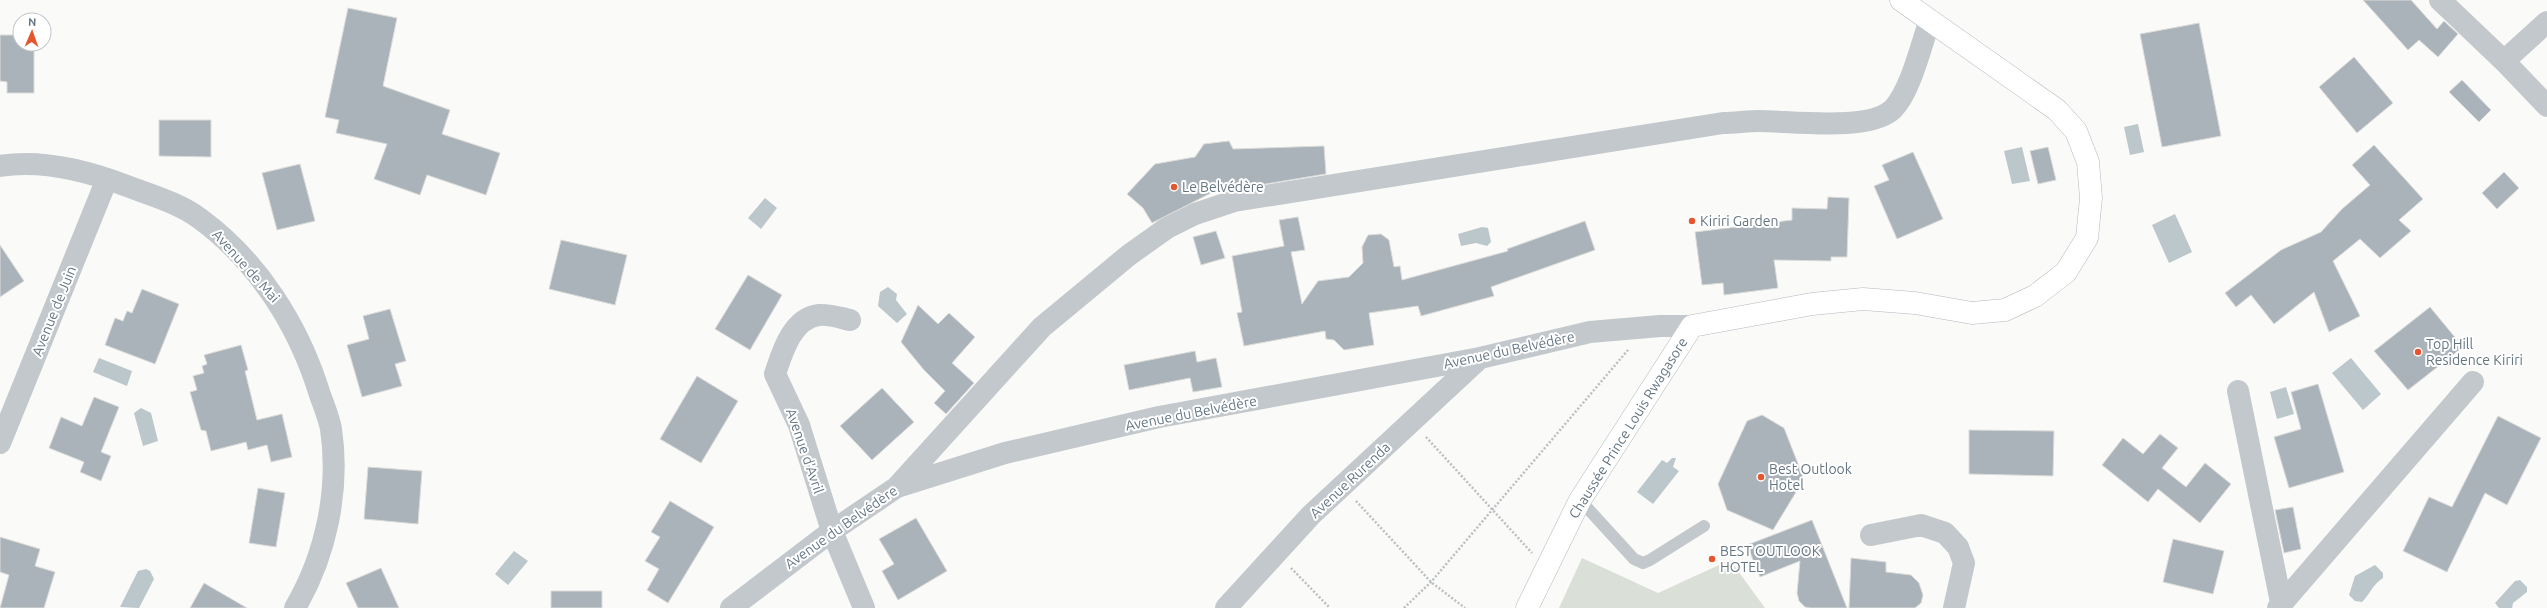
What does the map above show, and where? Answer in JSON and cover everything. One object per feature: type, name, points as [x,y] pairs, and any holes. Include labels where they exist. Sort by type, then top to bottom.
[{"type":"street","name":"Chaussée Prince Louis Rwagasore","points":[[1527,608],[1580,500],[1692,326],[1812,304],[1863,299],[1915,303],[1972,313],[2005,310],[2035,296],[2066,272],[2087,238],[2091,198],[2088,162],[2076,131],[2057,110],[1901,0]]},
{"type":"street","points":[[2440,0],[2504,61],[2547,106]]},
{"type":"street","points":[[896,487],[1042,327],[1129,255],[1167,228],[1195,214],[1234,201],[1723,124],[1757,121],[1854,122],[1875,119],[1892,110],[1904,92],[1930,20]]},
{"type":"street","points":[[2504,61],[2547,22]]},
{"type":"street","name":"Avenue de Mai","points":[[0,166],[63,167],[107,179],[162,200],[198,217],[226,240],[277,298],[309,359],[331,428],[333,482],[325,539],[304,592],[295,608]]},
{"type":"street","name":"Avenue de Juin","points":[[0,443],[107,179]]},
{"type":"street","name":"Avenue d'Avril","points":[[850,320],[819,315],[803,322],[788,340],[775,374],[799,425],[832,531],[864,608]]},
{"type":"street","name":"Avenue du Belvédère","points":[[731,608],[832,531],[896,487],[1005,453],[1151,419],[1480,358],[1590,332],[1647,327],[1692,326]]},
{"type":"street","name":"Avenue Rurenda","points":[[1226,608],[1275,552],[1342,486],[1480,358]]},
{"type":"street","points":[[2279,605],[2473,382]]},
{"type":"street","points":[[2238,391],[2279,605]]},
{"type":"street","points":[[1872,535],[1921,525],[1945,533],[1958,548],[1964,563],[1954,608]]},
{"type":"lane","points":[[1580,500],[1634,559],[1642,563],[1650,560],[1704,526]]},
{"type":"path","points":[[1404,608],[1431,582],[1647,327]]},
{"type":"path","points":[[1412,421],[1492,511],[1547,568]]},
{"type":"path","points":[[1342,486],[1431,582],[1465,608]]},
{"type":"path","points":[[1275,552],[1330,608]]},
{"type":"shaded area","points":[[2138,124],[2144,152],[2130,155],[2124,127]]},
{"type":"shaded area","points":[[2022,147],[2030,181],[2012,184],[2004,151]]},
{"type":"shaded area","points":[[765,198],[777,208],[761,229],[748,218]]},
{"type":"shaded area","points":[[2175,214],[2192,252],[2169,263],[2152,225]]},
{"type":"shaded area","points":[[1482,227],[1488,228],[1491,242],[1487,246],[1476,243],[1461,246],[1458,234]]},
{"type":"shaded area","points":[[888,287],[897,294],[896,300],[907,314],[897,323],[878,306],[880,292]]},
{"type":"shaded area","points":[[99,358],[132,371],[127,386],[93,372]]},
{"type":"shaded area","points":[[2351,358],[2381,394],[2363,410],[2332,373]]},
{"type":"shaded area","points":[[2286,387],[2294,414],[2277,419],[2270,392]]},
{"type":"shaded area","points":[[141,408],[151,413],[158,441],[143,446],[134,413]]},
{"type":"shaded area","points":[[1672,458],[1676,458],[1673,467],[1679,471],[1653,504],[1637,492],[1662,460],[1667,463]]},
{"type":"shaded area","points":[[514,551],[528,561],[508,585],[495,574]]},
{"type":"shaded area","points":[[1582,558],[1658,593],[1730,560],[1765,608],[1559,608]]},
{"type":"shaded area","points":[[2375,565],[2383,573],[2383,578],[2376,583],[2362,602],[2355,601],[2349,595],[2355,576]]},
{"type":"shaded area","points":[[146,569],[150,571],[154,579],[139,608],[120,607],[138,571]]},
{"type":"shaded area","points":[[2520,580],[2527,587],[2527,592],[2513,603],[2512,608],[2499,608],[2495,603],[2515,581]]},
{"type":"building","points":[[2363,0],[2411,0],[2437,29],[2444,21],[2458,34],[2438,57],[2419,40],[2408,50]]},
{"type":"building","points":[[348,8],[397,18],[383,86],[450,110],[442,134],[500,153],[486,195],[427,175],[420,195],[374,179],[387,144],[336,133],[339,120],[325,117]]},
{"type":"building","points":[[2199,23],[2221,136],[2162,147],[2140,34]]},
{"type":"building","points":[[0,35],[12,35],[12,52],[34,52],[34,93],[7,93],[7,82],[0,81]]},
{"type":"building","points":[[2354,57],[2393,103],[2357,133],[2319,87]]},
{"type":"building","points":[[2462,80],[2491,110],[2479,122],[2449,92]]},
{"type":"building","points":[[159,120],[211,120],[211,157],[159,156]]},
{"type":"building","points":[[1229,141],[1233,149],[1324,146],[1326,174],[1211,193],[1152,223],[1143,208],[1127,194],[1155,164],[1195,157],[1204,144]]},
{"type":"building","points":[[2374,145],[2423,199],[2399,220],[2411,231],[2380,258],[2360,239],[2333,261],[2360,316],[2329,332],[2314,292],[2274,324],[2251,295],[2236,307],[2225,293],[2281,250],[2321,232],[2342,209],[2370,185],[2352,165]]},
{"type":"building","points":[[2048,147],[2056,180],[2038,184],[2030,151]]},
{"type":"building","points":[[1913,152],[1943,219],[1897,239],[1874,186],[1889,180],[1882,165]]},
{"type":"building","points":[[300,164],[315,221],[277,230],[262,173]]},
{"type":"building","points":[[2504,172],[2519,188],[2497,209],[2482,193]]},
{"type":"building","points":[[1828,197],[1849,198],[1847,257],[1831,257],[1831,261],[1774,260],[1778,288],[1724,295],[1723,283],[1702,285],[1695,232],[1792,220],[1792,208],[1827,209]]},
{"type":"building","points":[[1298,217],[1305,250],[1291,252],[1302,304],[1318,281],[1349,277],[1363,263],[1362,247],[1368,235],[1381,234],[1389,240],[1394,267],[1400,266],[1402,280],[1508,251],[1507,249],[1585,221],[1595,250],[1491,287],[1494,296],[1421,316],[1418,306],[1369,313],[1374,345],[1344,350],[1334,340],[1326,339],[1325,331],[1244,346],[1237,313],[1242,312],[1232,256],[1284,246],[1279,220]]},
{"type":"building","points":[[1216,231],[1225,258],[1201,265],[1193,237]]},
{"type":"building","points":[[561,240],[627,255],[615,305],[549,289]]},
{"type":"building","points":[[0,245],[24,281],[0,297]]},
{"type":"building","points":[[748,275],[782,295],[750,350],[715,329]]},
{"type":"building","points":[[142,289],[179,304],[155,364],[105,345],[115,318],[123,321],[127,311],[132,313]]},
{"type":"building","points":[[918,305],[938,324],[949,313],[975,337],[952,363],[974,383],[946,414],[934,403],[945,391],[924,370],[901,342]]},
{"type":"building","points":[[2430,307],[2463,347],[2408,390],[2374,351]]},
{"type":"building","points":[[390,309],[406,361],[395,364],[402,386],[362,397],[347,345],[369,339],[363,316]]},
{"type":"building","points":[[241,345],[248,370],[245,371],[257,420],[282,414],[292,457],[271,462],[267,445],[248,450],[246,442],[211,451],[206,431],[201,430],[190,392],[197,390],[193,376],[204,373],[202,366],[207,364],[204,355]]},
{"type":"building","points":[[1195,351],[1197,362],[1216,358],[1222,387],[1193,392],[1190,378],[1129,390],[1124,365]]},
{"type":"building","points":[[697,376],[738,401],[701,463],[660,439]]},
{"type":"building","points":[[2318,384],[2344,472],[2289,488],[2274,437],[2301,429],[2291,392]]},
{"type":"building","points":[[882,388],[914,422],[872,460],[840,426]]},
{"type":"building","points":[[94,397],[119,407],[101,452],[111,456],[101,481],[80,472],[84,462],[49,448],[61,417],[82,426]]},
{"type":"building","points":[[1762,415],[1784,428],[1804,479],[1773,530],[1727,510],[1718,484],[1747,421]]},
{"type":"building","points":[[2498,416],[2541,438],[2507,505],[2485,493],[2447,572],[2403,551],[2429,497],[2452,507]]},
{"type":"building","points":[[1969,430],[2054,431],[2053,476],[1969,474]]},
{"type":"building","points":[[2160,434],[2178,448],[2162,468],[2186,487],[2205,463],[2231,484],[2200,523],[2158,489],[2148,502],[2102,465],[2123,438],[2143,454]]},
{"type":"building","points":[[368,467],[422,471],[418,524],[364,519]]},
{"type":"building","points":[[258,488],[285,493],[276,547],[249,543]]},
{"type":"building","points":[[670,501],[714,527],[668,603],[647,590],[659,569],[645,561],[660,537],[651,532]]},
{"type":"building","points":[[2293,507],[2301,549],[2284,553],[2275,510]]},
{"type":"building","points":[[916,518],[947,571],[898,600],[882,571],[894,564],[879,539]]},
{"type":"building","points":[[1812,520],[1847,608],[1805,607],[1799,601],[1797,593],[1800,561],[1760,577],[1747,545]]},
{"type":"building","points":[[0,537],[40,549],[35,566],[55,572],[44,608],[0,608],[9,575],[0,572]]},
{"type":"building","points":[[2173,539],[2224,551],[2213,594],[2163,582]]},
{"type":"building","points":[[1851,558],[1886,562],[1886,572],[1911,575],[1919,583],[1923,595],[1921,603],[1915,608],[1849,608]]},
{"type":"building","points":[[381,568],[399,608],[358,608],[346,583]]},
{"type":"building","points":[[204,583],[247,608],[190,608]]},
{"type":"building","points":[[551,591],[602,591],[602,608],[551,608]]},
{"type":"place","name":"Le Belvédère","points":[[1174,187]]},
{"type":"place","name":"Kiriri Garden","points":[[1692,221]]},
{"type":"place","name":"Top Hill Residence Kiriri","points":[[2418,352]]},
{"type":"place","name":"Best Outlook Hotel","points":[[1761,477]]},
{"type":"place","name":"BEST OUTLOOK HOTEL","points":[[1712,559]]}]
